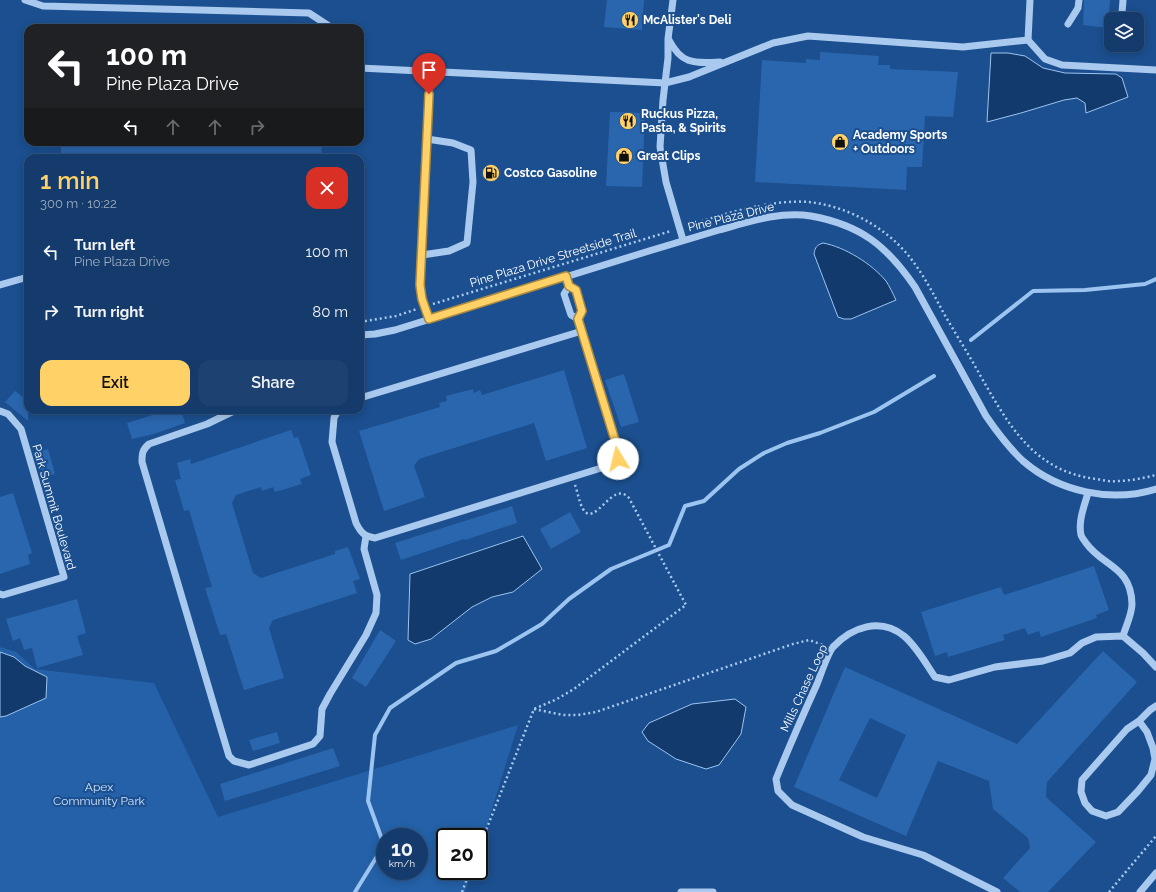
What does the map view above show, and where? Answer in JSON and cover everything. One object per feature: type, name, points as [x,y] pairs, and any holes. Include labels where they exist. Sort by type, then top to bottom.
[{"type":"street","points":[[25,0],[42,6],[309,13],[326,24]]},
{"type":"street","points":[[673,0],[668,38],[668,58],[660,146],[666,182],[683,240]]},
{"type":"street","points":[[1030,0],[1028,40],[1045,59],[1062,65],[1156,70]]},
{"type":"street","points":[[1068,24],[1078,8],[1079,0]]},
{"type":"street","points":[[1122,12],[1123,0]]},
{"type":"street","points":[[364,68],[665,83],[689,77],[773,43],[808,36],[963,47],[1028,40]]},
{"type":"street","points":[[668,38],[678,54],[688,60],[727,62]]},
{"type":"street","points":[[429,319],[422,299],[420,285],[430,71]]},
{"type":"street","points":[[422,255],[449,251],[467,243],[473,182],[471,150],[453,143],[427,140]]},
{"type":"street","name":"Pine Plaza Drive","points":[[364,334],[394,330],[683,240],[754,220],[783,215],[810,216],[841,223],[865,235],[887,252],[902,268],[915,287],[986,416],[1010,448],[1024,461],[1041,474],[1073,489],[1088,493],[1119,495],[1156,489]]},
{"type":"street","points":[[566,276],[569,286],[576,290],[582,311],[578,319]]},
{"type":"street","points":[[0,285],[24,277]]},
{"type":"street","points":[[336,414],[332,428],[332,442],[356,523],[361,533],[375,538],[611,465],[618,459],[618,450],[578,319],[571,315],[564,294],[569,286]]},
{"type":"street","points":[[364,397],[582,331]]},
{"type":"street","name":"Park Summit Boulevard","points":[[0,411],[8,414],[21,429],[64,577],[3,595],[0,594]]},
{"type":"street","points":[[228,414],[207,424],[149,444],[143,448],[142,462],[229,756],[234,761],[248,765],[313,744],[320,736],[322,709],[366,635],[376,613],[377,595],[364,549],[366,536]]},
{"type":"street","points":[[1088,493],[1080,522],[1081,537],[1090,549],[1116,569],[1125,579],[1130,591],[1132,605],[1123,636],[1143,653],[1156,667]]},
{"type":"street","name":"Mills Chase Loop","points":[[997,892],[923,855],[864,837],[792,805],[778,792],[776,779],[832,648],[850,633],[859,628],[870,626],[888,627],[904,636],[935,678],[949,680],[995,667],[1042,661],[1070,653],[1082,643],[1096,637],[1123,636]]},
{"type":"street","points":[[1140,721],[1147,732],[1153,748],[1155,759],[1152,775],[1118,812],[1106,816],[1092,811],[1085,803],[1081,792],[1082,780],[1127,729],[1140,721],[1156,706]]},
{"type":"street","points":[[1140,892],[1156,874]]},
{"type":"street","points":[[681,892],[713,892]]},
{"type":"path","name":"Pine Plaza Drive Streetside Trail","points":[[446,300],[666,233]]},
{"type":"path","points":[[364,321],[410,311]]},
{"type":"path","points":[[487,828],[534,709],[557,699],[574,689],[686,605],[634,505],[627,496],[619,494],[609,498],[598,511],[588,513],[584,510],[573,477]]},
{"type":"path","points":[[534,709],[563,715],[578,715],[596,712],[809,640],[832,648]]},
{"type":"path","points":[[1109,892],[1156,836]]},
{"type":"path","points":[[462,892],[467,880]]},
{"type":"green space","name":"Apex Community Park","points":[[0,647],[16,652],[35,669],[154,683],[218,817],[518,725],[486,828],[436,828],[436,880],[469,880],[465,892],[0,892]]},
{"type":"shaded area","points":[[991,53],[1008,53],[1025,56],[1043,68],[1065,73],[1116,74],[1122,78],[1128,97],[1086,113],[1085,103],[1077,98],[1064,100],[987,122]]},
{"type":"shaded area","points":[[823,243],[849,252],[873,268],[886,281],[896,300],[851,319],[838,317],[814,254],[817,247]]},
{"type":"shaded area","points":[[523,536],[542,569],[513,592],[492,597],[472,607],[431,639],[415,644],[408,640],[410,574]]},
{"type":"shaded area","points":[[0,652],[14,657],[25,666],[47,677],[46,698],[6,716],[0,717]]},
{"type":"shaded area","points":[[735,699],[746,707],[741,734],[719,765],[706,769],[676,759],[648,741],[642,732],[649,723],[692,704]]},
{"type":"building","points":[[607,0],[644,0],[642,30],[604,27]]},
{"type":"building","points":[[1084,0],[1110,0],[1109,12],[1104,12],[1104,28],[1083,25]]},
{"type":"building","name":"Academy Sports + Outdoors","points":[[820,52],[879,56],[878,65],[890,65],[890,69],[958,72],[953,117],[925,116],[922,167],[907,167],[906,190],[755,182],[762,60],[806,63],[806,59],[820,60]]},
{"type":"building","points":[[610,112],[645,113],[642,187],[606,186]]},
{"type":"building","points":[[61,146],[322,146],[321,154],[61,154]]},
{"type":"building","points":[[564,370],[587,448],[546,461],[534,423],[419,459],[414,466],[425,497],[384,511],[359,431],[440,407],[439,403],[447,401],[446,396],[473,389],[474,393],[480,390],[482,395]]},
{"type":"building","points":[[624,374],[639,422],[621,427],[605,380]]},
{"type":"building","points":[[15,391],[24,398],[24,414],[28,414],[28,421],[5,402]]},
{"type":"building","points":[[155,414],[182,414],[185,423],[154,434],[132,439],[127,423]]},
{"type":"building","points":[[291,430],[294,438],[298,437],[311,475],[300,479],[302,484],[275,492],[273,487],[262,491],[261,487],[236,495],[232,503],[253,573],[261,578],[335,554],[335,551],[348,547],[360,579],[353,581],[357,593],[273,620],[269,628],[284,678],[244,690],[226,634],[220,635],[205,588],[212,587],[189,510],[184,511],[175,480],[181,479],[177,463],[190,459],[191,464]]},
{"type":"building","points":[[48,449],[55,474],[42,478],[34,453]]},
{"type":"building","points":[[13,493],[32,553],[28,555],[30,564],[0,574],[0,497]]},
{"type":"building","points":[[512,506],[517,523],[401,560],[395,543]]},
{"type":"building","points":[[570,512],[581,532],[551,549],[540,529]]},
{"type":"building","points":[[1094,566],[1109,610],[1096,615],[1097,618],[1041,637],[1039,631],[1028,635],[1025,628],[1003,635],[1005,640],[948,657],[947,652],[935,656],[921,612],[1001,587],[1004,595]]},
{"type":"building","points":[[77,599],[86,633],[77,636],[83,655],[37,668],[32,648],[24,650],[20,638],[13,641],[6,619]]},
{"type":"building","points":[[380,630],[396,641],[366,687],[352,678]]},
{"type":"building","points":[[1103,651],[1137,682],[1047,782],[1046,797],[1096,842],[1048,892],[1020,892],[1003,878],[1030,848],[1028,838],[993,809],[989,781],[938,761],[906,836],[794,787],[845,667],[1017,744]],"holes":[[[870,718],[906,735],[877,798],[839,780]]]},
{"type":"building","points":[[277,732],[280,743],[253,751],[249,740]]},
{"type":"building","points":[[333,748],[340,766],[225,801],[220,784]]},
{"type":"waterway","points":[[971,340],[1033,291],[1085,290],[1145,284],[1156,279]]},
{"type":"waterway","points":[[355,892],[384,845],[368,801],[375,735],[390,708],[456,663],[496,651],[542,624],[569,599],[611,569],[669,545],[685,506],[704,501],[739,469],[764,453],[787,443],[820,433],[874,412],[934,376]]},
{"type":"place","name":"McAlister's Deli","points":[[630,20]]},
{"type":"place","name":"Ruckus Pizza, Pasta, & Spirits","points":[[628,121]]},
{"type":"place","name":"Academy Sports + Outdoors","points":[[840,142]]},
{"type":"place","name":"Great Clips","points":[[624,156]]},
{"type":"place","name":"Costco Gasoline","points":[[491,173]]},
{"type":"route","points":[[429,94],[420,285],[422,299],[429,319],[566,276],[569,286],[576,290],[582,311],[578,319],[618,450],[618,459]]}]
